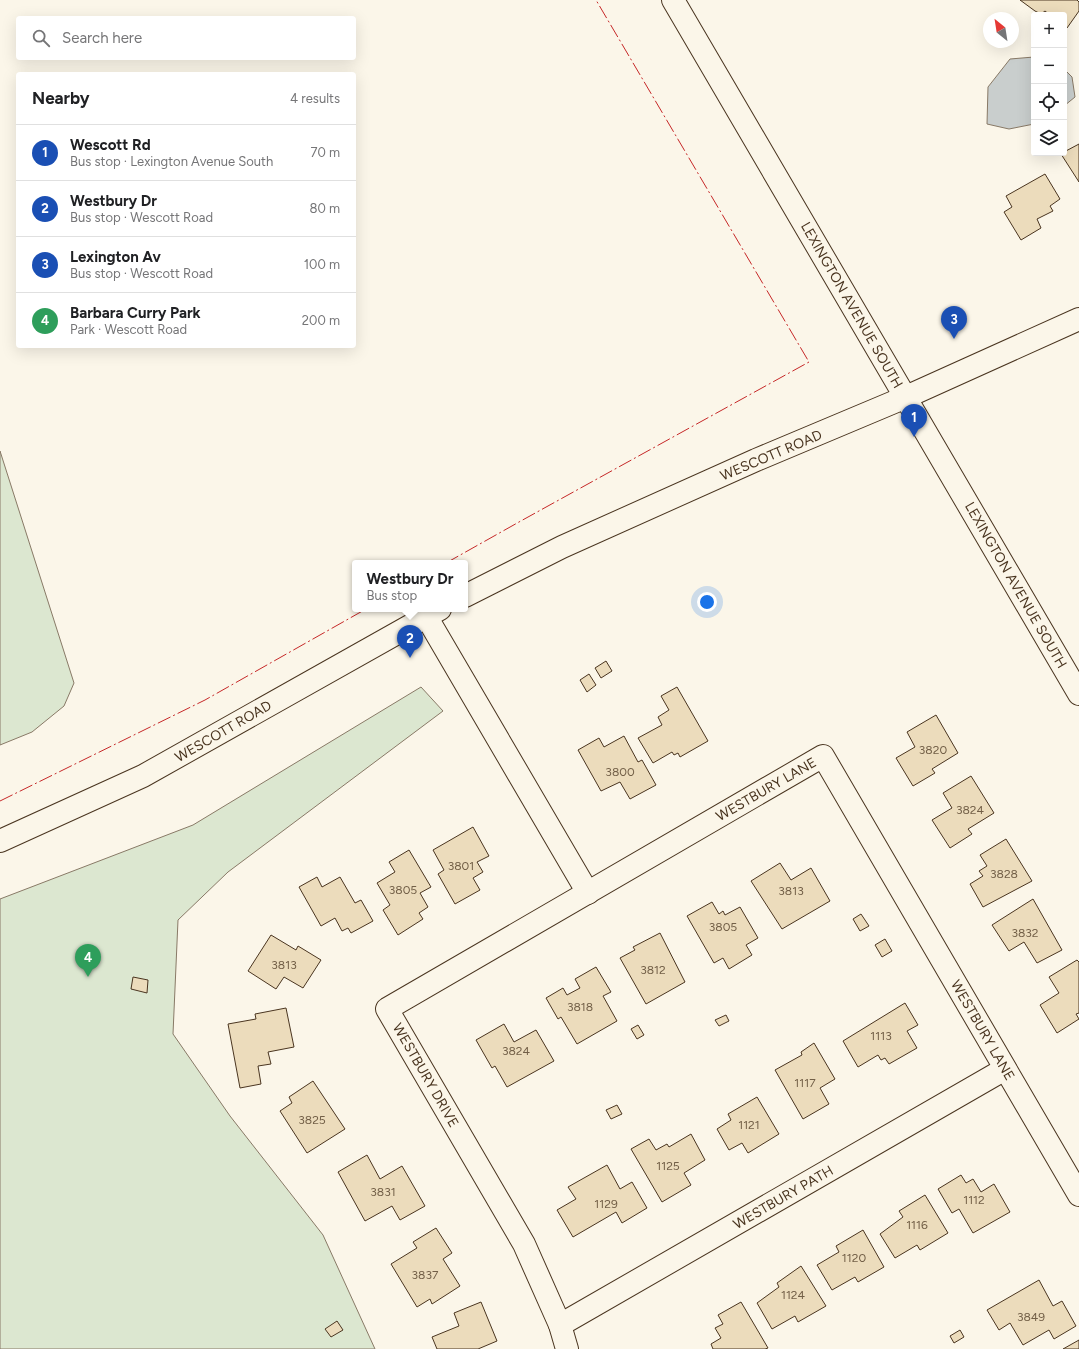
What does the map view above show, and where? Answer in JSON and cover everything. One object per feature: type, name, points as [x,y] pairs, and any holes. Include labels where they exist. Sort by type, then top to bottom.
[{"type":"street","name":"LEXINGTON AVENUE SOUTH","points":[[673,0],[1079,694]]},
{"type":"street","name":"WESCOTT ROAD","points":[[468,594],[562,547],[756,460],[906,397],[1079,319]]},
{"type":"street","name":"WESCOTT ROAD","points":[[0,841],[143,776],[433,612]]},
{"type":"street","points":[[433,612],[588,893]]},
{"type":"street","name":"WESTBURY LANE","points":[[588,893],[823,756],[1079,1195]]},
{"type":"street","name":"WESTBURY DRIVE","points":[[566,1349],[560,1325],[524,1244],[387,1009],[588,893]]},
{"type":"street","name":"WESTBURY PATH","points":[[560,1325],[1005,1069]]},
{"type":"green space","points":[[0,451],[74,683],[64,706],[32,732],[0,745]]},
{"type":"green space","points":[[421,687],[443,711],[228,872],[178,920],[173,1034],[230,1116],[323,1235],[375,1349],[0,1349],[0,899],[193,825]]},
{"type":"shaded area","points":[[1031,57],[1031,125],[1009,129],[987,124],[988,87],[1010,59]]},
{"type":"shaded area","points":[[1067,72],[1072,77],[1075,97],[1067,104]]},
{"type":"building","points":[[1020,0],[1077,0],[1079,2],[1079,11],[1067,28],[1067,12],[1035,11]]},
{"type":"building","points":[[1079,144],[1079,182],[1062,156],[1067,156],[1067,150]]},
{"type":"building","points":[[1045,174],[1060,199],[1050,206],[1053,211],[1037,219],[1041,228],[1021,240],[1004,212],[1012,207],[1006,196]]},
{"type":"building","points":[[606,661],[612,671],[601,678],[595,668]]},
{"type":"building","points":[[589,674],[596,685],[587,692],[580,680]]},
{"type":"building","points":[[677,687],[708,741],[680,757],[678,753],[674,755],[672,752],[653,763],[638,738],[662,725],[658,717],[669,710],[661,696]]},
{"type":"building","points":[[936,715],[958,753],[932,769],[935,773],[913,786],[896,758],[915,747],[907,732]]},
{"type":"building","points":[[624,736],[638,762],[642,760],[656,785],[630,799],[620,782],[601,791],[578,750],[599,738],[604,747]]},
{"type":"building","points":[[971,776],[994,813],[968,829],[972,834],[950,848],[932,820],[952,808],[943,793]]},
{"type":"building","points":[[473,827],[489,856],[477,862],[483,872],[473,878],[480,890],[455,904],[438,874],[444,870],[433,850]]},
{"type":"building","points":[[1006,839],[1032,881],[983,907],[970,884],[983,876],[979,871],[987,866],[980,855]]},
{"type":"building","points":[[409,850],[431,887],[420,893],[428,907],[419,913],[423,919],[398,935],[383,910],[390,905],[377,883],[395,872],[389,862]]},
{"type":"building","points":[[780,863],[791,880],[811,868],[830,901],[782,929],[751,881]]},
{"type":"building","points":[[317,877],[322,887],[340,877],[355,903],[361,900],[373,921],[351,933],[348,928],[342,931],[335,918],[321,926],[299,887]]},
{"type":"building","points":[[1033,899],[1062,950],[1037,963],[1024,942],[1009,951],[992,925]]},
{"type":"building","points":[[712,902],[719,914],[723,911],[725,915],[740,907],[758,938],[746,945],[752,955],[729,969],[723,958],[714,963],[687,916]]},
{"type":"building","points":[[861,914],[869,926],[860,931],[853,919]]},
{"type":"building","points":[[660,933],[685,982],[646,1004],[620,958],[635,950],[633,947]]},
{"type":"building","points":[[271,935],[296,950],[298,946],[321,960],[303,988],[284,977],[276,989],[248,971]]},
{"type":"building","points":[[885,939],[892,951],[882,957],[875,945]]},
{"type":"building","points":[[1077,960],[1079,962],[1079,1013],[1076,1014],[1079,1019],[1057,1033],[1040,1005],[1059,993],[1049,977]]},
{"type":"building","points":[[596,967],[611,992],[603,996],[617,1021],[577,1044],[561,1017],[558,1019],[546,998],[563,988],[567,995],[580,988],[575,979]]},
{"type":"building","points":[[133,977],[148,980],[147,993],[131,989]]},
{"type":"building","points":[[905,1003],[918,1025],[907,1031],[917,1048],[889,1064],[885,1058],[881,1060],[878,1055],[858,1067],[843,1041]]},
{"type":"building","points":[[286,1008],[294,1047],[268,1052],[271,1064],[258,1066],[261,1084],[240,1088],[228,1024],[256,1019],[255,1014]]},
{"type":"building","points":[[726,1015],[729,1021],[719,1026],[715,1020]]},
{"type":"building","points":[[504,1024],[514,1042],[536,1030],[554,1061],[507,1087],[495,1066],[492,1068],[476,1040]]},
{"type":"building","points":[[638,1025],[644,1035],[637,1039],[631,1029]]},
{"type":"building","points":[[814,1043],[835,1079],[820,1088],[829,1104],[803,1119],[775,1070],[802,1055],[801,1052]]},
{"type":"building","points":[[313,1081],[345,1129],[307,1153],[280,1111],[292,1103],[289,1097]]},
{"type":"building","points":[[757,1097],[779,1134],[748,1153],[742,1143],[729,1150],[717,1129],[731,1120],[728,1114]]},
{"type":"building","points":[[617,1105],[622,1114],[611,1119],[606,1110]]},
{"type":"building","points":[[691,1134],[705,1160],[684,1173],[691,1185],[662,1202],[631,1149],[649,1139],[656,1150],[667,1144],[669,1147]]},
{"type":"building","points":[[367,1155],[380,1179],[402,1166],[425,1206],[400,1220],[392,1206],[365,1221],[338,1172]]},
{"type":"building","points":[[607,1165],[620,1189],[632,1182],[647,1208],[622,1223],[616,1212],[573,1237],[557,1210],[576,1199],[568,1187]]},
{"type":"building","points":[[961,1175],[966,1183],[973,1179],[981,1192],[994,1184],[1010,1212],[973,1233],[959,1209],[952,1213],[938,1189]]},
{"type":"building","points":[[925,1195],[948,1233],[920,1250],[917,1245],[895,1258],[880,1234],[903,1217],[899,1211]]},
{"type":"building","points":[[436,1228],[452,1253],[443,1259],[460,1286],[432,1304],[430,1299],[417,1307],[391,1264],[417,1248],[413,1242]]},
{"type":"building","points":[[863,1230],[884,1267],[858,1282],[855,1277],[832,1290],[817,1265],[839,1252],[836,1246]]},
{"type":"building","points":[[801,1266],[826,1306],[798,1322],[795,1316],[772,1329],[757,1303],[779,1287],[777,1283]]},
{"type":"building","points":[[1039,1280],[1053,1306],[1062,1301],[1076,1326],[1054,1339],[1049,1330],[1023,1345],[1010,1323],[999,1330],[987,1310]]},
{"type":"building","points":[[481,1302],[497,1341],[478,1349],[437,1349],[432,1337],[459,1326],[454,1313]]},
{"type":"building","points":[[741,1302],[768,1348],[713,1349],[711,1344],[721,1338],[715,1328],[723,1324],[718,1315]]},
{"type":"building","points":[[337,1321],[343,1330],[331,1337],[325,1329]]},
{"type":"building","points":[[960,1330],[964,1337],[954,1343],[950,1336]]},
{"type":"building","points":[[1079,1340],[1079,1349],[1063,1349]]},
{"type":"power","points":[[451,560],[809,362],[596,0]]},
{"type":"power","points":[[0,801],[205,700],[361,612]]},
{"type":"place","name":"Lexington Av","points":[[954,339]]},
{"type":"place","name":"Wescott Rd","points":[[914,437]]},
{"type":"place","name":"Westbury Dr","points":[[410,658]]},
{"type":"place","name":"Barbara Curry Park","points":[[88,977]]}]
